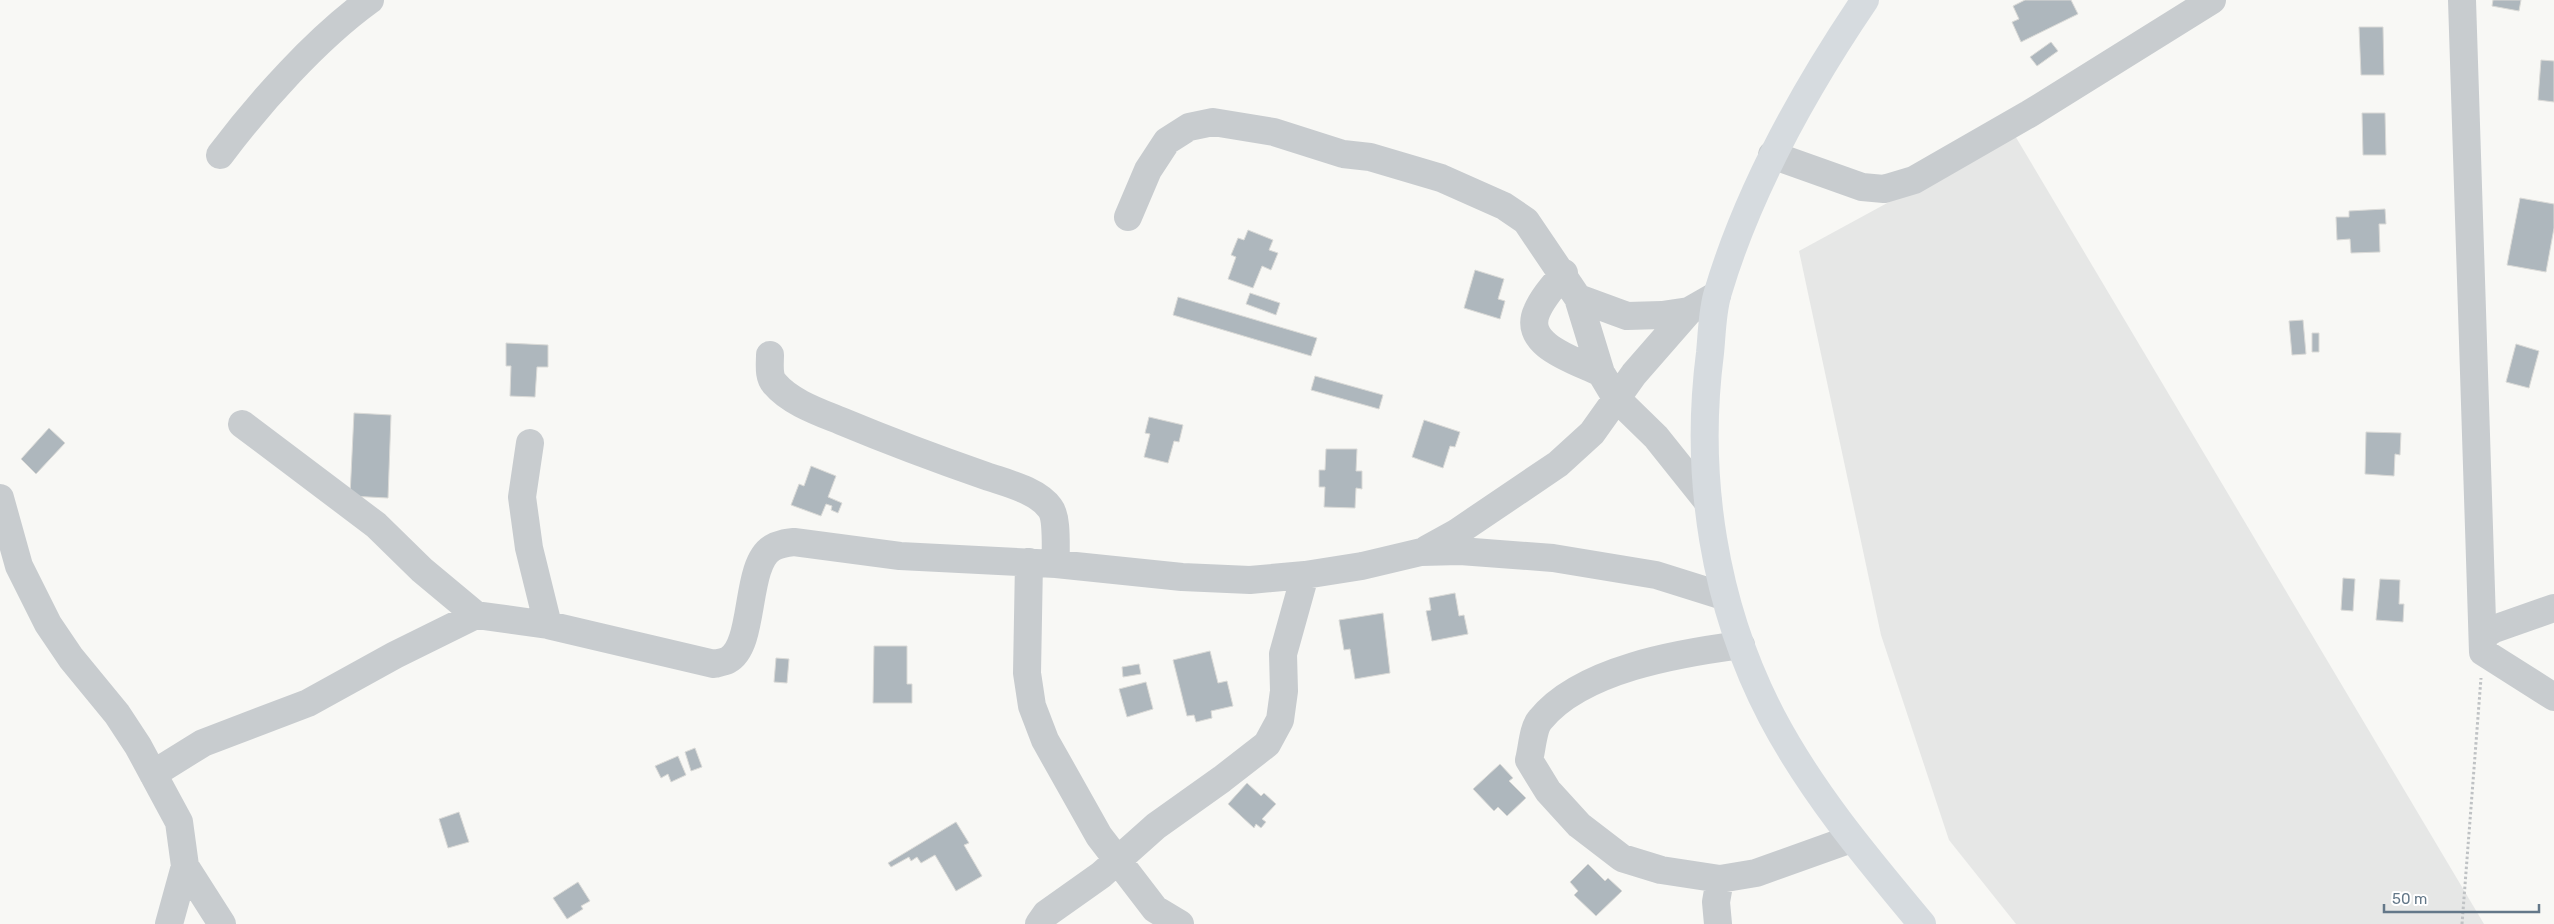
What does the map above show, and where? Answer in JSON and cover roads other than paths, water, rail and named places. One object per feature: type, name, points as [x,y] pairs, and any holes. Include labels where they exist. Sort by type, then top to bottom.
[{"type":"main road","points":[[1865,0],[1809,90],[1772,156],[1736,240],[1717,295],[1706,381],[1704,429],[1708,502],[1723,596],[1771,716],[1791,752],[1852,839],[1922,924]]},
{"type":"street","points":[[220,155],[253,112],[321,43],[370,0]]},
{"type":"street","points":[[1772,156],[1862,187],[1884,189],[1914,180],[2029,114],[2212,0]]},
{"type":"street","points":[[2462,0],[2483,644]]},
{"type":"street","points":[[1128,217],[1148,170],[1167,141],[1189,127],[1213,122],[1274,132],[1343,154],[1370,157],[1450,182],[1504,206],[1526,221],[1564,273],[1578,298],[1600,372],[1616,398],[1656,437],[1708,502]]},
{"type":"street","points":[[1564,273],[1536,312],[1533,326],[1538,337],[1556,352],[1600,372]]},
{"type":"street","points":[[1578,298],[1627,316],[1662,315],[1689,310],[1717,295]]},
{"type":"street","points":[[1421,552],[1456,533],[1558,464],[1592,433],[1616,398],[1689,310]]},
{"type":"street","points":[[770,355],[770,375],[774,383],[787,395],[807,406],[903,447],[1013,485],[1041,499],[1051,508],[1054,519],[1042,563],[1027,672],[1032,706],[1045,740],[1099,836],[1155,909],[1180,924]]},
{"type":"street","points":[[242,424],[376,525],[422,570],[476,615],[548,625],[714,664],[728,660],[737,653],[744,634],[762,558],[771,549],[794,542],[910,557],[1042,563],[1182,577],[1250,580],[1305,575],[1362,566],[1421,552],[1460,551],[1553,558],[1656,574],[1723,596]]},
{"type":"street","points":[[530,443],[522,497],[529,548],[548,625]]},
{"type":"street","points":[[0,498],[19,566],[48,624],[71,658],[117,714],[153,774],[178,822],[185,866],[222,924]]},
{"type":"street","points":[[1039,924],[1046,914],[1119,861],[1156,826],[1267,744],[1280,720],[1284,691],[1283,654],[1305,575]]},
{"type":"street","points":[[2483,644],[2494,628],[2554,608]]},
{"type":"street","points":[[153,774],[203,743],[308,703],[395,655],[476,615]]},
{"type":"street","points":[[2483,644],[2554,697]]},
{"type":"street","points":[[1741,645],[1671,656],[1594,680],[1560,702],[1539,721],[1529,760],[1548,791],[1579,825],[1622,858],[1661,870],[1720,879],[1756,873],[1852,839]]},
{"type":"street","points":[[169,924],[185,866]]},
{"type":"street","points":[[1718,924],[1716,902],[1720,879]]}]
